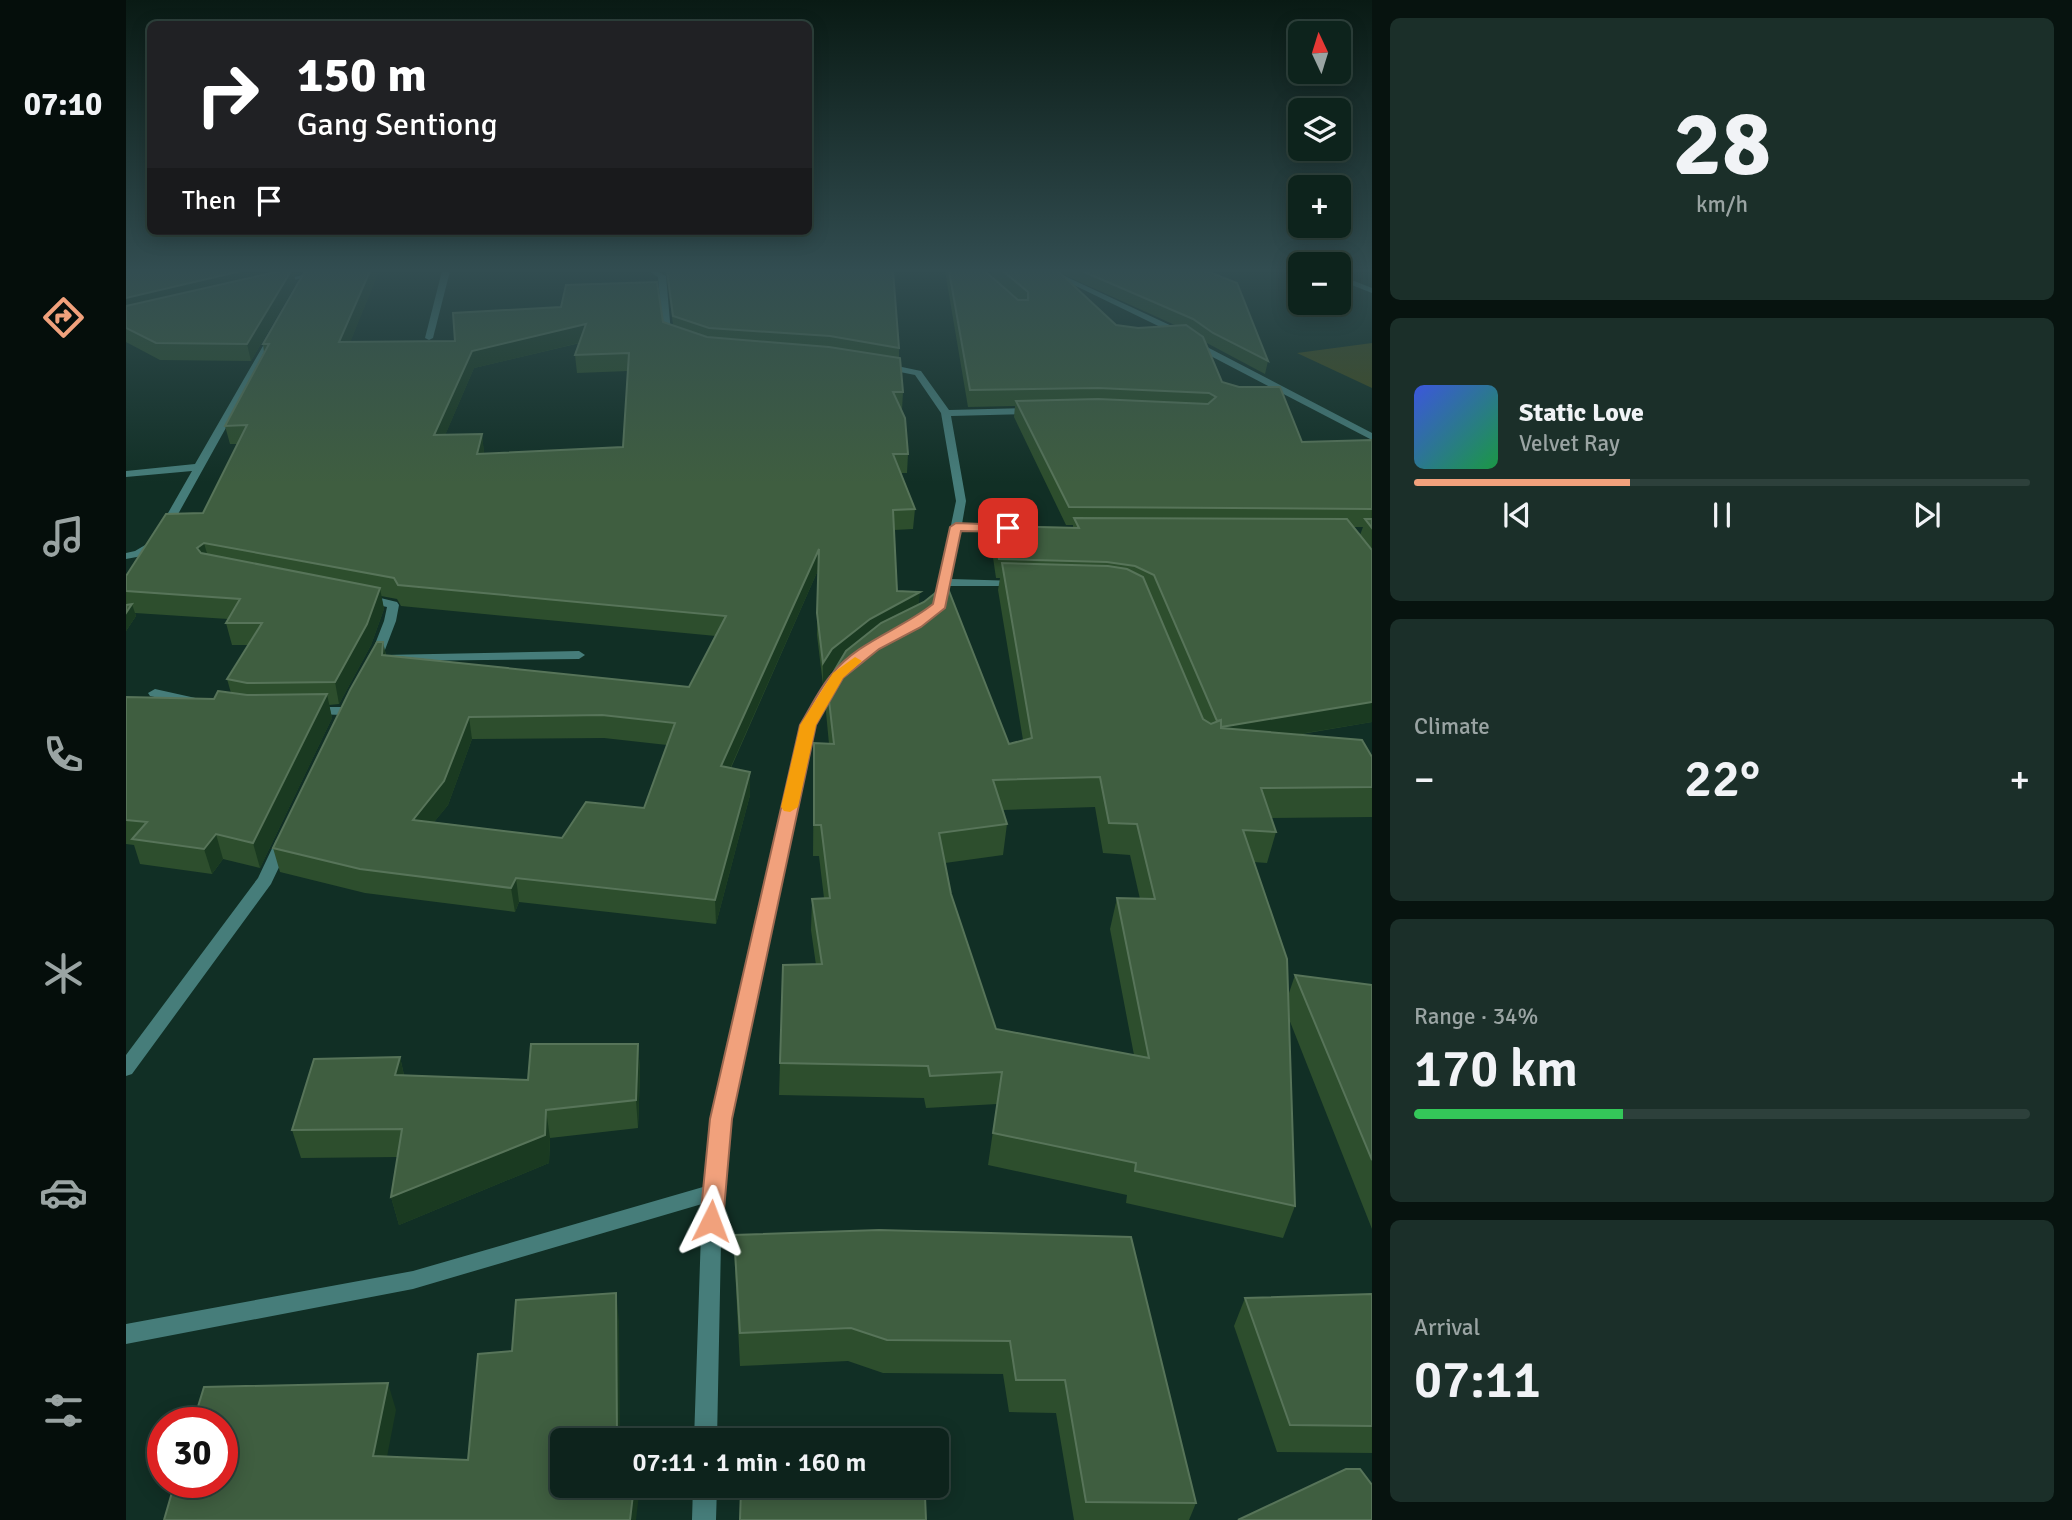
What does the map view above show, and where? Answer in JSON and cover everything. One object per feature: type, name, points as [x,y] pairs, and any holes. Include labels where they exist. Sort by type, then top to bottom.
[{"type":"street","points":[[126,556],[138,554],[156,543],[269,342]]},
{"type":"street","points":[[1194,342],[1206,351],[1372,438]]},
{"type":"street","points":[[1206,351],[1210,361]]},
{"type":"street","points":[[866,363],[918,373],[946,413],[961,501],[940,605],[932,611]]},
{"type":"street","points":[[1272,398],[1297,398]]},
{"type":"street","points":[[946,413],[1043,411]]},
{"type":"street","points":[[126,474],[199,467]]},
{"type":"street","points":[[956,527],[1021,529]]},
{"type":"street","points":[[946,582],[1037,584]]},
{"type":"street","points":[[355,597],[393,605],[390,621],[372,663],[579,655]]},
{"type":"street","points":[[706,1428],[712,1194],[721,1119],[808,725],[838,676],[847,668]]},
{"type":"street","points":[[155,693],[205,704]]},
{"type":"street","points":[[294,712],[345,712]]},
{"type":"street","points":[[126,1069],[265,880],[288,832]]},
{"type":"street","points":[[126,1334],[412,1280],[712,1194]]},
{"type":"street","points":[[704,1520],[705,1498]]},
{"type":"green space","points":[[1372,343],[1372,388],[1297,353]]},
{"type":"building","points":[[154,342],[248,342],[247,344]]},
{"type":"building","points":[[510,342],[472,351],[434,435],[482,434],[477,454],[623,447],[629,353],[575,355],[580,342],[767,342],[829,347],[900,358],[903,392],[893,392],[905,418],[908,454],[893,454],[915,509],[893,510],[897,591],[920,592],[870,619],[832,649],[823,663],[817,613],[819,549],[721,766],[750,772],[715,900],[516,878],[511,888],[360,869],[273,848],[350,690],[377,642],[383,642],[382,655],[689,687],[726,616],[398,585],[394,578],[204,543],[197,548],[201,553],[380,588],[367,624],[335,682],[247,683],[227,679],[262,623],[226,623],[240,599],[126,591],[126,576],[166,514],[203,513],[247,425],[225,426],[269,344],[263,344]],"holes":[[[602,715],[675,723],[644,808],[586,802],[562,838],[413,820],[444,781],[469,717]]]},
{"type":"building","points":[[864,342],[899,342],[899,348]]},
{"type":"building","points":[[962,342],[1205,342],[1222,382],[1239,387],[1280,387],[1302,442],[1372,440],[1372,509],[1069,507],[1016,401],[1098,399],[1208,404],[1216,397],[1209,393],[1098,388],[970,390]]},
{"type":"building","points":[[1231,342],[1260,342],[1268,361]]},
{"type":"building","points":[[1074,518],[1347,519],[1372,550],[1372,702],[1221,727],[1221,720],[1217,721],[1154,575],[1135,566],[1107,562],[999,559],[993,526],[1079,528]]},
{"type":"building","points":[[1365,519],[1372,519],[1372,528]]},
{"type":"building","points":[[1002,563],[1108,566],[1127,569],[1143,577],[1203,719],[1211,724],[1221,720],[1221,728],[1362,740],[1372,757],[1372,787],[1261,788],[1276,832],[1243,830],[1287,959],[1295,1206],[1135,1171],[1136,1163],[993,1133],[1002,1072],[930,1076],[928,1066],[780,1063],[783,965],[822,964],[812,899],[830,898],[821,825],[814,825],[814,743],[834,744],[827,683],[846,651],[881,623],[924,602],[947,586],[1009,744],[1032,738]],"holes":[[[1100,777],[1109,823],[1137,824],[1155,899],[1117,898],[1149,1058],[996,1029],[951,894],[939,833],[1007,824],[993,780]]]},
{"type":"building","points":[[218,691],[247,695],[327,694],[253,843],[216,834],[204,849],[132,839],[147,822],[126,820],[126,697],[214,699]]},
{"type":"building","points":[[1295,975],[1372,985],[1372,1160]]},
{"type":"building","points":[[531,1044],[638,1044],[636,1100],[546,1110],[545,1135],[391,1197],[402,1129],[292,1130],[314,1059],[400,1057],[395,1075],[528,1080]]},
{"type":"building","points":[[879,1230],[1131,1237],[1196,1503],[1086,1502],[1065,1380],[1016,1380],[1010,1341],[887,1340],[851,1328],[740,1333],[734,1235]]},
{"type":"building","points":[[616,1293],[617,1428],[550,1428],[550,1498],[633,1498],[630,1520],[164,1520],[170,1498],[238,1498],[238,1407],[198,1407],[204,1387],[388,1383],[373,1456],[468,1460],[478,1354],[512,1351],[516,1300]]},
{"type":"building","points":[[1372,1294],[1372,1426],[1290,1425],[1245,1298]]},
{"type":"building","points":[[1346,1469],[1360,1469],[1372,1485],[1372,1520],[1238,1520]]},
{"type":"building","points":[[741,1498],[925,1498],[926,1520],[740,1520]]},
{"type":"slow traffic","points":[[790,807],[808,725],[838,676],[855,661]]},
{"type":"route","points":[[711,1221],[721,1119],[808,725],[838,676],[874,646],[916,624],[940,605],[956,527],[1008,528]]}]
